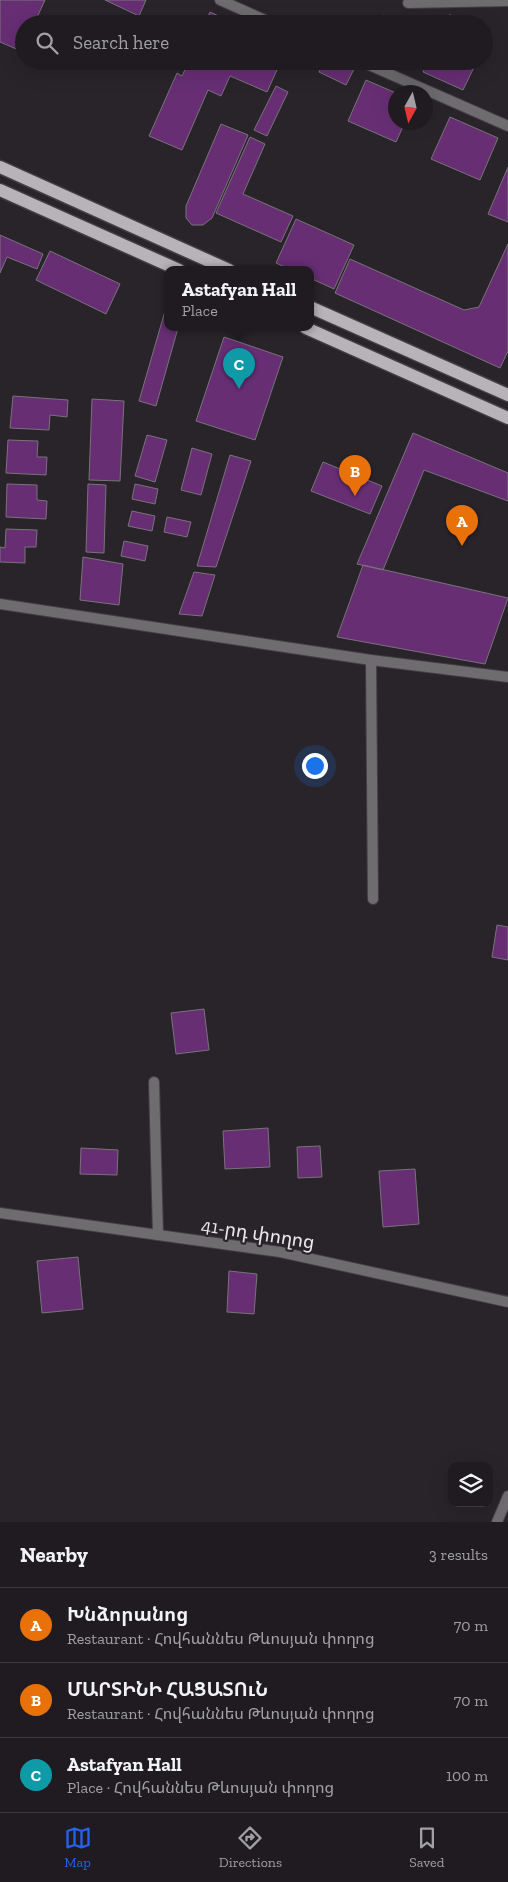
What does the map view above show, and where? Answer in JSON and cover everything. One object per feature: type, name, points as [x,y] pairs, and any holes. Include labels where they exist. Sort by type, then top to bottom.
[{"type":"main road","points":[[0,168],[220,266]]},
{"type":"main road","points":[[0,190],[170,266]]},
{"type":"main road","points":[[314,309],[508,395]]},
{"type":"main road","points":[[313,331],[508,418]]},
{"type":"street","points":[[220,0],[254,15]]},
{"type":"street","points":[[408,3],[508,1]]},
{"type":"street","points":[[380,70],[508,126]]},
{"type":"street","points":[[0,604],[371,660],[508,677]]},
{"type":"street","points":[[371,660],[373,898]]},
{"type":"street","points":[[154,1082],[158,1235]]},
{"type":"street","name":"41-րդ փողոց","points":[[0,1213],[280,1252],[508,1302]]},
{"type":"street","points":[[497,1522],[508,1496]]},
{"type":"building","points":[[0,0],[45,0],[38,15],[15,15],[15,48],[0,42]]},
{"type":"building","points":[[105,0],[146,0],[139,15]]},
{"type":"building","points":[[185,70],[277,70],[267,92],[230,76],[221,96],[208,90],[182,150],[149,136],[177,73],[182,76]]},
{"type":"building","points":[[320,70],[354,70],[346,85],[319,72]]},
{"type":"building","points":[[424,70],[473,70],[463,90],[423,72]]},
{"type":"building","points":[[366,80],[388,90],[388,130],[401,130],[396,142],[348,121]]},
{"type":"building","points":[[276,86],[288,92],[267,136],[254,130]]},
{"type":"building","points":[[450,117],[498,138],[480,180],[431,159]]},
{"type":"building","points":[[221,124],[248,135],[212,218],[203,225],[192,225],[186,218],[186,206]]},
{"type":"building","points":[[250,137],[265,144],[243,194],[293,216],[281,242],[216,213]]},
{"type":"building","points":[[508,167],[508,222],[488,214]]},
{"type":"building","points":[[296,219],[354,245],[334,289],[314,280],[314,266],[283,266],[276,263]]},
{"type":"building","points":[[0,235],[43,254],[37,269],[7,257],[0,273]]},
{"type":"building","points":[[508,244],[508,351],[500,368],[335,293],[350,259],[464,310],[479,307]]},
{"type":"building","points":[[50,251],[120,284],[106,314],[36,280]]},
{"type":"building","points":[[164,314],[164,331],[177,331],[156,406],[139,401]]},
{"type":"building","points":[[224,337],[283,357],[255,440],[196,421]]},
{"type":"building","points":[[13,396],[68,400],[67,417],[50,415],[49,430],[10,428]]},
{"type":"building","points":[[92,399],[124,401],[120,481],[89,480]]},
{"type":"building","points":[[413,433],[508,473],[508,501],[424,470],[383,570],[357,564]]},
{"type":"building","points":[[147,435],[167,440],[155,482],[135,476]]},
{"type":"building","points":[[8,440],[38,441],[37,457],[47,457],[46,475],[6,473]]},
{"type":"building","points":[[192,448],[212,454],[201,495],[181,490]]},
{"type":"building","points":[[230,455],[251,461],[216,567],[197,566]]},
{"type":"building","points":[[323,462],[382,486],[370,514],[311,491]]},
{"type":"building","points":[[7,484],[37,485],[37,500],[47,501],[46,519],[6,517]]},
{"type":"building","points":[[88,484],[106,485],[104,553],[86,552]]},
{"type":"building","points":[[135,484],[158,489],[155,504],[132,499]]},
{"type":"building","points":[[132,511],[155,516],[152,531],[128,526]]},
{"type":"building","points":[[167,517],[191,522],[187,537],[164,532]]},
{"type":"building","points":[[6,529],[37,530],[36,547],[25,547],[25,563],[0,562],[0,547],[5,548]]},
{"type":"building","points":[[124,541],[148,546],[145,561],[121,556]]},
{"type":"building","points":[[83,557],[123,564],[119,605],[80,600]]},
{"type":"building","points":[[363,565],[508,598],[485,664],[337,637]]},
{"type":"building","points":[[194,572],[215,575],[202,616],[179,614]]},
{"type":"building","points":[[497,925],[508,927],[508,960],[492,957]]},
{"type":"building","points":[[204,1009],[209,1050],[176,1054],[171,1013]]},
{"type":"building","points":[[268,1128],[270,1167],[225,1169],[223,1131]]},
{"type":"building","points":[[320,1146],[322,1177],[298,1178],[297,1147]]},
{"type":"building","points":[[81,1148],[118,1150],[117,1175],[80,1174]]},
{"type":"building","points":[[415,1169],[419,1224],[383,1227],[379,1171]]},
{"type":"building","points":[[78,1257],[83,1309],[42,1313],[37,1261]]},
{"type":"building","points":[[229,1271],[257,1274],[254,1314],[227,1312]]},
{"type":"place","name":"Astafyan Hall","points":[[239,389]]},
{"type":"place","name":"ՄԱՐՏԻՆԻ ՀԱՑԱՏՈւՆ","points":[[355,496]]},
{"type":"place","name":"Խնձորանոց","points":[[462,546]]}]
